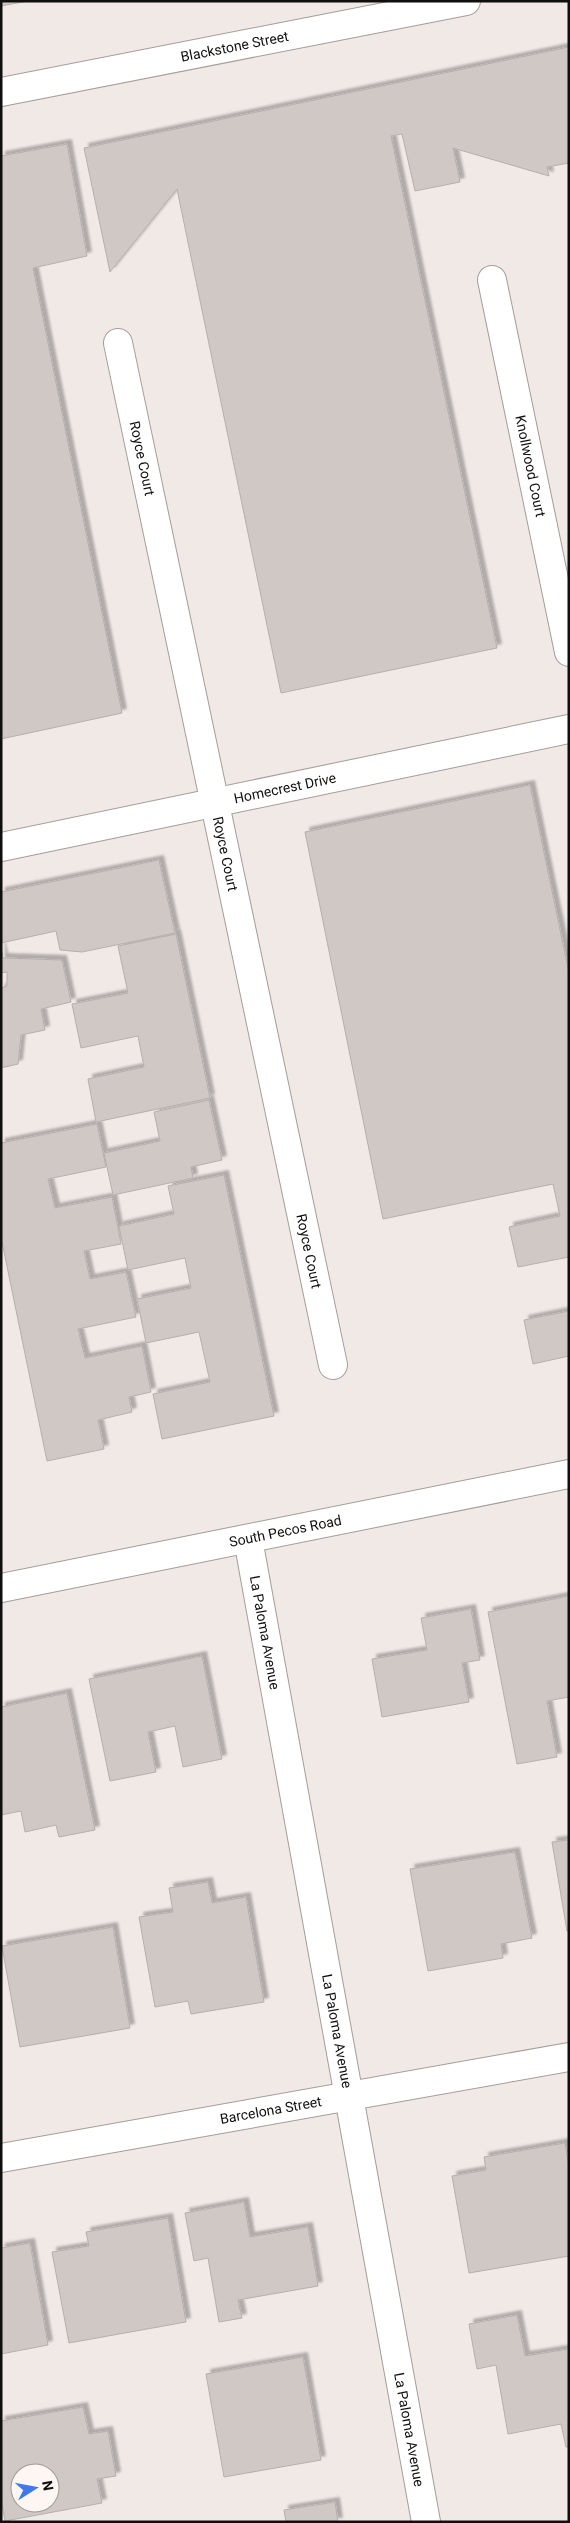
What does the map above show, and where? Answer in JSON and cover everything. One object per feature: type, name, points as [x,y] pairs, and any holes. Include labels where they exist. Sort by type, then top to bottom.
[{"type":"street","name":"Blackstone Street","points":[[1,92],[466,1]]},
{"type":"street","name":"Knollwood Court","points":[[492,280],[569,652]]},
{"type":"street","name":"Royce Court","points":[[118,343],[333,1365]]},
{"type":"street","name":"Homecrest Drive","points":[[1,847],[569,729]]},
{"type":"street","name":"South Pecos Road","points":[[1,1588],[569,1474]]},
{"type":"street","name":"La Paloma Avenue","points":[[248,1539],[426,2522]]},
{"type":"street","name":"Barcelona Street","points":[[1,2158],[569,2057]]},
{"type":"building","points":[[1,1],[28,1],[1,6]]},
{"type":"building","points":[[569,47],[569,163],[547,167],[549,176],[453,148],[460,182],[415,191],[402,134],[391,136],[497,648],[281,693],[177,189],[110,272],[84,148]]},
{"type":"building","points":[[67,144],[87,256],[33,268],[122,713],[1,739],[1,156]]},
{"type":"building","points":[[530,785],[569,973],[569,1257],[518,1267],[509,1227],[560,1216],[553,1184],[383,1219],[305,832]]},
{"type":"building","points":[[159,860],[175,933],[82,952],[60,950],[56,931],[1,943],[1,892]]},
{"type":"building","points":[[176,934],[210,1098],[96,1122],[88,1079],[144,1067],[138,1036],[81,1048],[72,1004],[128,993],[118,946]]},
{"type":"building","points":[[1,947],[3,958],[62,960],[71,1002],[41,1009],[45,1030],[21,1035],[18,1064],[1,1068],[1,988],[7,986],[7,972],[1,973]]},
{"type":"building","points":[[209,1100],[222,1160],[191,1167],[193,1178],[113,1195],[104,1153],[160,1141],[154,1112]]},
{"type":"building","points":[[97,1124],[106,1167],[48,1179],[55,1208],[112,1197],[121,1244],[84,1251],[90,1279],[126,1272],[136,1317],[78,1329],[85,1358],[142,1346],[151,1392],[129,1397],[132,1412],[98,1420],[104,1449],[47,1461],[1,1237],[1,1143]]},
{"type":"building","points":[[224,1175],[274,1416],[162,1439],[153,1394],[210,1382],[199,1332],[146,1343],[137,1299],[191,1288],[185,1258],[128,1270],[119,1226],[174,1214],[168,1186]]},
{"type":"building","points":[[569,1311],[569,1356],[533,1364],[524,1320]]},
{"type":"building","points":[[569,1596],[569,1697],[547,1701],[557,1757],[517,1764],[488,1612]]},
{"type":"building","points":[[471,1609],[480,1660],[462,1663],[469,1702],[382,1717],[372,1659],[427,1650],[421,1618]]},
{"type":"building","points":[[202,1656],[222,1759],[183,1767],[175,1726],[148,1732],[156,1772],[110,1781],[89,1679]]},
{"type":"building","points":[[67,1693],[95,1830],[59,1837],[56,1825],[25,1832],[21,1811],[1,1815],[1,1707]]},
{"type":"building","points":[[569,1840],[569,1931],[567,1931],[552,1842]]},
{"type":"building","points":[[515,1852],[532,1938],[501,1944],[503,1958],[428,1971],[410,1869]]},
{"type":"building","points":[[208,1882],[212,1903],[246,1897],[264,2002],[191,2014],[188,2001],[155,2007],[139,1917],[173,1912],[169,1888]]},
{"type":"building","points":[[113,1927],[130,2028],[20,2047],[2,1946]]},
{"type":"building","points":[[565,2143],[569,2167],[569,2256],[469,2273],[452,2176],[486,2170],[484,2157]]},
{"type":"building","points":[[244,2202],[250,2237],[308,2227],[318,2286],[238,2300],[242,2318],[219,2322],[208,2258],[194,2261],[185,2213]]},
{"type":"building","points":[[168,2218],[186,2322],[69,2343],[52,2252],[89,2246],[86,2232]]},
{"type":"building","points":[[30,2243],[48,2345],[1,2354],[1,2248]]},
{"type":"building","points":[[517,2315],[525,2356],[569,2349],[569,2447],[566,2447],[561,2424],[508,2434],[496,2365],[477,2369],[469,2324]]},
{"type":"building","points":[[303,2357],[321,2460],[224,2477],[206,2374]]},
{"type":"building","points":[[83,2407],[89,2434],[108,2431],[116,2476],[97,2479],[102,2503],[60,2511],[60,2463],[10,2463],[10,2513],[48,2513],[5,2521],[1,2499],[1,2421]]},
{"type":"building","points":[[335,2502],[338,2522],[286,2522],[284,2510]]}]
